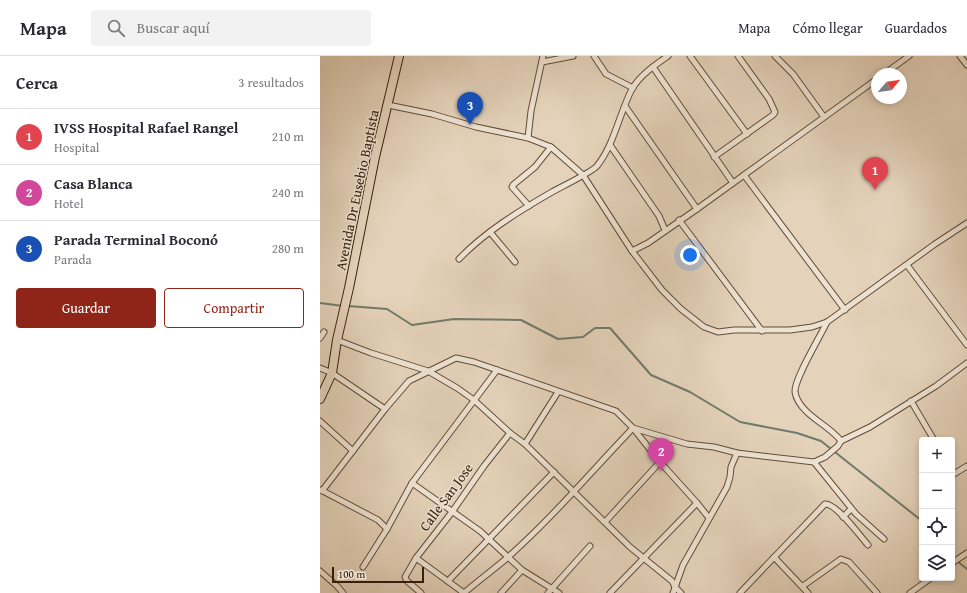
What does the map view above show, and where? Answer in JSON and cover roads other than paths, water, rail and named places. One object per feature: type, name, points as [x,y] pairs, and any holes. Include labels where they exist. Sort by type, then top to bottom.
[{"type":"main road","name":"Avenida Dr Eusebio Baptista","points":[[320,399],[332,373],[337,340],[375,157],[399,56]]},
{"type":"street","points":[[528,138],[531,111],[543,59],[572,56]]},
{"type":"street","points":[[594,56],[606,74],[633,88]]},
{"type":"street","points":[[459,259],[468,249],[490,232],[529,206],[596,167],[610,145],[633,88],[644,74],[668,56]]},
{"type":"street","points":[[690,56],[747,134]]},
{"type":"street","points":[[714,157],[774,115],[775,112],[769,99],[738,56]]},
{"type":"street","points":[[774,56],[793,74],[824,117]]},
{"type":"street","points":[[892,68],[909,56]]},
{"type":"street","points":[[960,56],[967,65]]},
{"type":"street","points":[[653,67],[733,183]]},
{"type":"street","points":[[632,251],[648,243],[679,220],[697,209],[871,83]]},
{"type":"street","points":[[388,105],[432,114],[476,127],[528,138],[551,147],[583,174],[632,251],[662,290],[681,309],[704,327],[718,332],[734,330],[762,331],[797,329],[812,327],[827,322],[967,223]]},
{"type":"street","points":[[625,106],[697,209]]},
{"type":"street","points":[[610,145],[659,216],[666,230]]},
{"type":"street","points":[[529,206],[512,188],[513,185],[535,167],[551,147]]},
{"type":"street","points":[[744,175],[845,310]]},
{"type":"street","points":[[679,220],[762,331]]},
{"type":"street","points":[[490,232],[515,262]]},
{"type":"street","points":[[907,264],[967,345]]},
{"type":"street","points":[[827,322],[797,380],[795,392],[798,401],[806,411],[836,435],[839,444]]},
{"type":"street","points":[[320,338],[324,332]]},
{"type":"street","points":[[337,340],[371,353],[428,371],[474,400],[510,434],[525,444],[630,547],[672,581],[681,593]]},
{"type":"street","points":[[387,529],[378,520],[321,490],[354,451],[385,409],[409,380],[456,358],[467,360],[616,411],[633,428],[660,462],[709,518]]},
{"type":"street","points":[[633,428],[687,444],[714,447],[737,453],[814,462],[828,455],[839,444],[870,427],[936,386],[967,363]]},
{"type":"street","points":[[320,368],[332,373],[385,409]]},
{"type":"street","points":[[363,566],[387,529],[412,483],[497,370]]},
{"type":"street","points":[[525,444],[558,392]]},
{"type":"street","points":[[912,401],[932,437]]},
{"type":"street","points":[[320,421],[354,451]]},
{"type":"street","points":[[416,558],[464,593],[507,558],[573,492],[633,428]]},
{"type":"street","name":"Calle San Jose","points":[[421,593],[407,581],[405,577],[416,558],[452,512],[484,466],[510,434]]},
{"type":"street","points":[[672,593],[683,565],[727,487],[731,467],[737,453]]},
{"type":"street","points":[[605,522],[660,462]]},
{"type":"street","points":[[814,462],[844,498],[851,509],[884,539]]},
{"type":"street","points":[[954,473],[967,466]]},
{"type":"street","points":[[448,581],[554,472]]},
{"type":"street","points":[[412,483],[480,531],[507,558],[550,591],[559,593]]},
{"type":"street","points":[[610,593],[697,503]]},
{"type":"street","points":[[740,593],[825,504],[831,505],[868,545]]},
{"type":"street","points":[[843,517],[851,509]]},
{"type":"street","points":[[550,591],[590,546]]},
{"type":"street","points":[[955,561],[965,554]]},
{"type":"street","points":[[774,557],[808,593]]},
{"type":"street","points":[[803,586],[841,559],[849,562],[877,593]]},
{"type":"street","points":[[501,593],[522,570]]},
{"type":"street","points":[[320,571],[343,593]]},
{"type":"street","points":[[910,593],[927,581]]},
{"type":"waterway","points":[[320,303],[343,306]]},
{"type":"waterway","points":[[348,306],[387,309],[412,325],[454,319],[521,320],[558,339],[583,337],[595,328],[610,328],[651,375],[690,392],[740,422],[797,433],[821,441],[919,519]]},
{"type":"waterway","points":[[955,559],[967,569]]},
{"type":"place","name":"Parada Terminal Boconó","points":[[470,125]]},
{"type":"place","name":"IVSS Hospital Rafael Rangel","points":[[875,190]]},
{"type":"place","name":"Casa Blanca","points":[[661,471]]}]
